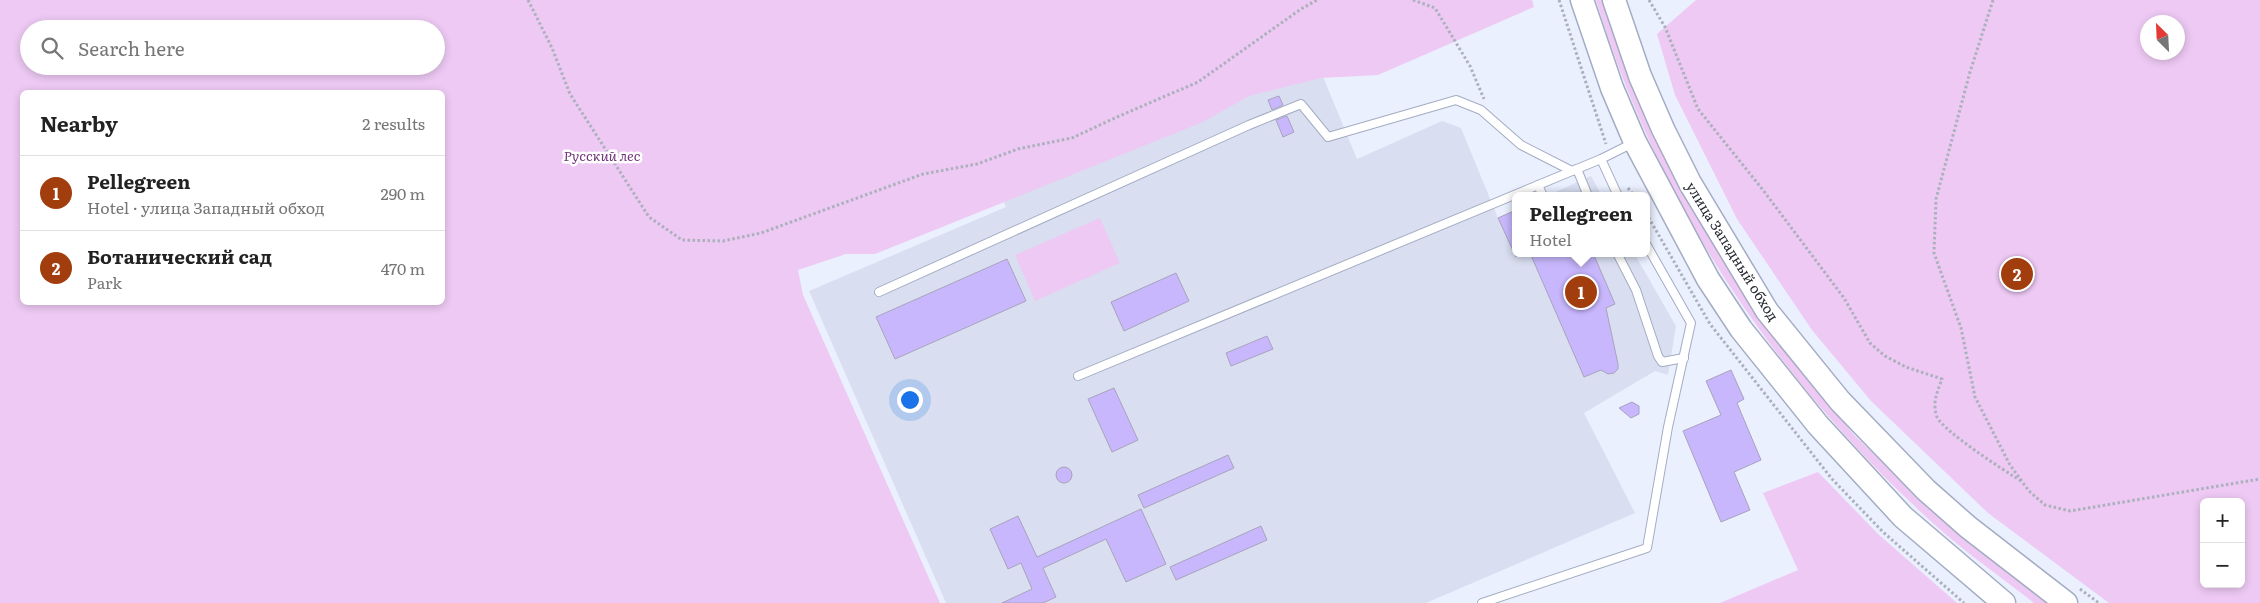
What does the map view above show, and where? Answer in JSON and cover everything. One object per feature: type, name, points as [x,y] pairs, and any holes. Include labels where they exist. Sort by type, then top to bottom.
[{"type":"main road","points":[[1582,0],[1612,88],[1635,142],[1708,279],[1752,344],[1818,425],[1903,517],[2004,603]]},
{"type":"main road","name":"улица Западный обход","points":[[1614,0],[1640,76],[1663,129],[1690,183],[1767,310],[1840,401],[1926,490],[1968,527],[2071,595]]},
{"type":"lane","points":[[879,292],[1249,125],[1301,104],[1328,137],[1456,100],[1481,110],[1520,145],[1574,170],[1586,192]]},
{"type":"lane","points":[[1521,192],[1601,159],[1635,142]]},
{"type":"lane","points":[[1601,159],[1616,192]]},
{"type":"lane","points":[[1538,185],[1541,192]]},
{"type":"lane","points":[[1078,376],[1512,196]]},
{"type":"lane","points":[[1482,603],[1647,548],[1668,427],[1692,323],[1650,251]]},
{"type":"lane","points":[[1619,257],[1636,290],[1658,356],[1662,362],[1684,358]]},
{"type":"path","points":[[528,0],[552,48],[570,94],[649,217],[682,240],[723,241],[761,233],[922,174],[977,164],[1018,149],[1072,138],[1198,82],[1301,9],[1317,0]]},
{"type":"path","points":[[1413,0],[1435,8],[1470,66],[1482,96],[1497,124]]},
{"type":"path","points":[[1560,0],[1601,132],[1610,154]]},
{"type":"path","points":[[1649,0],[1665,27],[1698,109],[1764,190],[1839,291],[1870,342],[1885,356],[1942,379],[1934,399],[1937,418],[1963,441],[2023,483]]},
{"type":"path","points":[[1993,0],[1970,72],[1936,199],[1934,254],[1961,328],[1975,397],[2010,466],[2023,483],[2045,505],[2070,511],[2260,479]]},
{"type":"path","points":[[1624,183],[1631,192]]},
{"type":"path","points":[[2071,595],[2099,603]]},
{"type":"shaded area","points":[[1319,67],[1357,159],[1442,121],[1461,128],[1498,218],[1512,212],[1512,257],[1636,257],[1676,326],[1668,375],[1655,371],[1584,413],[1635,513],[1426,603],[946,603],[809,291],[1006,207],[1000,194]]},
{"type":"shaded area","points":[[1591,176],[1600,192],[1556,192]]},
{"type":"green space","name":"Русский лес","points":[[0,0],[1532,0],[1534,7],[1378,75],[1321,78],[1249,96],[1203,122],[875,254],[846,254],[798,270],[803,295],[940,603],[0,603]]},
{"type":"green space","points":[[1596,0],[1604,0],[1681,188],[1725,265],[1757,315],[1855,436],[1941,518],[2050,603],[2034,603],[1935,525],[1878,470],[1824,411],[1775,350],[1730,286],[1689,218],[1653,148],[1622,76]]},
{"type":"green space","points":[[1696,0],[2260,0],[2260,603],[2109,603],[1988,513],[1871,401],[1812,330],[1737,219],[1675,95],[1657,34]]},
{"type":"green space","points":[[1100,218],[1120,263],[1035,301],[1015,255]]},
{"type":"green space","points":[[1818,472],[1878,534],[1957,603],[1720,603],[1798,570],[1763,493]]},
{"type":"building","points":[[1279,96],[1283,105],[1272,110],[1268,100]]},
{"type":"building","points":[[1287,116],[1294,132],[1283,137],[1276,120]]},
{"type":"building","points":[[1512,212],[1512,248],[1498,218]]},
{"type":"building","points":[[1532,257],[1595,257],[1615,304],[1606,308],[1618,369],[1614,373],[1608,374],[1601,370],[1584,377]]},
{"type":"building","points":[[1007,259],[1026,301],[895,359],[876,317]]},
{"type":"building","points":[[1176,273],[1189,301],[1124,331],[1111,302]]},
{"type":"building","points":[[1267,336],[1273,349],[1231,366],[1226,353]]},
{"type":"building","points":[[1731,370],[1744,399],[1737,403],[1761,460],[1734,472],[1750,510],[1721,522],[1683,431],[1721,415],[1706,381]]},
{"type":"building","points":[[1114,388],[1138,440],[1112,452],[1088,399]]},
{"type":"building","points":[[1632,402],[1639,406],[1639,414],[1631,418],[1619,408]]},
{"type":"building","points":[[1228,455],[1234,468],[1144,508],[1138,495]]},
{"type":"building","points":[[1064,467],[1070,469],[1072,475],[1070,481],[1064,483],[1058,481],[1056,475],[1058,469]]},
{"type":"building","points":[[1141,509],[1166,564],[1126,582],[1106,539],[1043,568],[1056,597],[1043,603],[1002,603],[1032,589],[1021,563],[1008,569],[990,529],[1018,516],[1037,557]]},
{"type":"building","points":[[1261,526],[1267,540],[1176,580],[1170,567]]},
{"type":"place","name":"Ботанический сад","points":[[2017,274]]},
{"type":"place","name":"Pellegreen","points":[[1581,292]]}]
